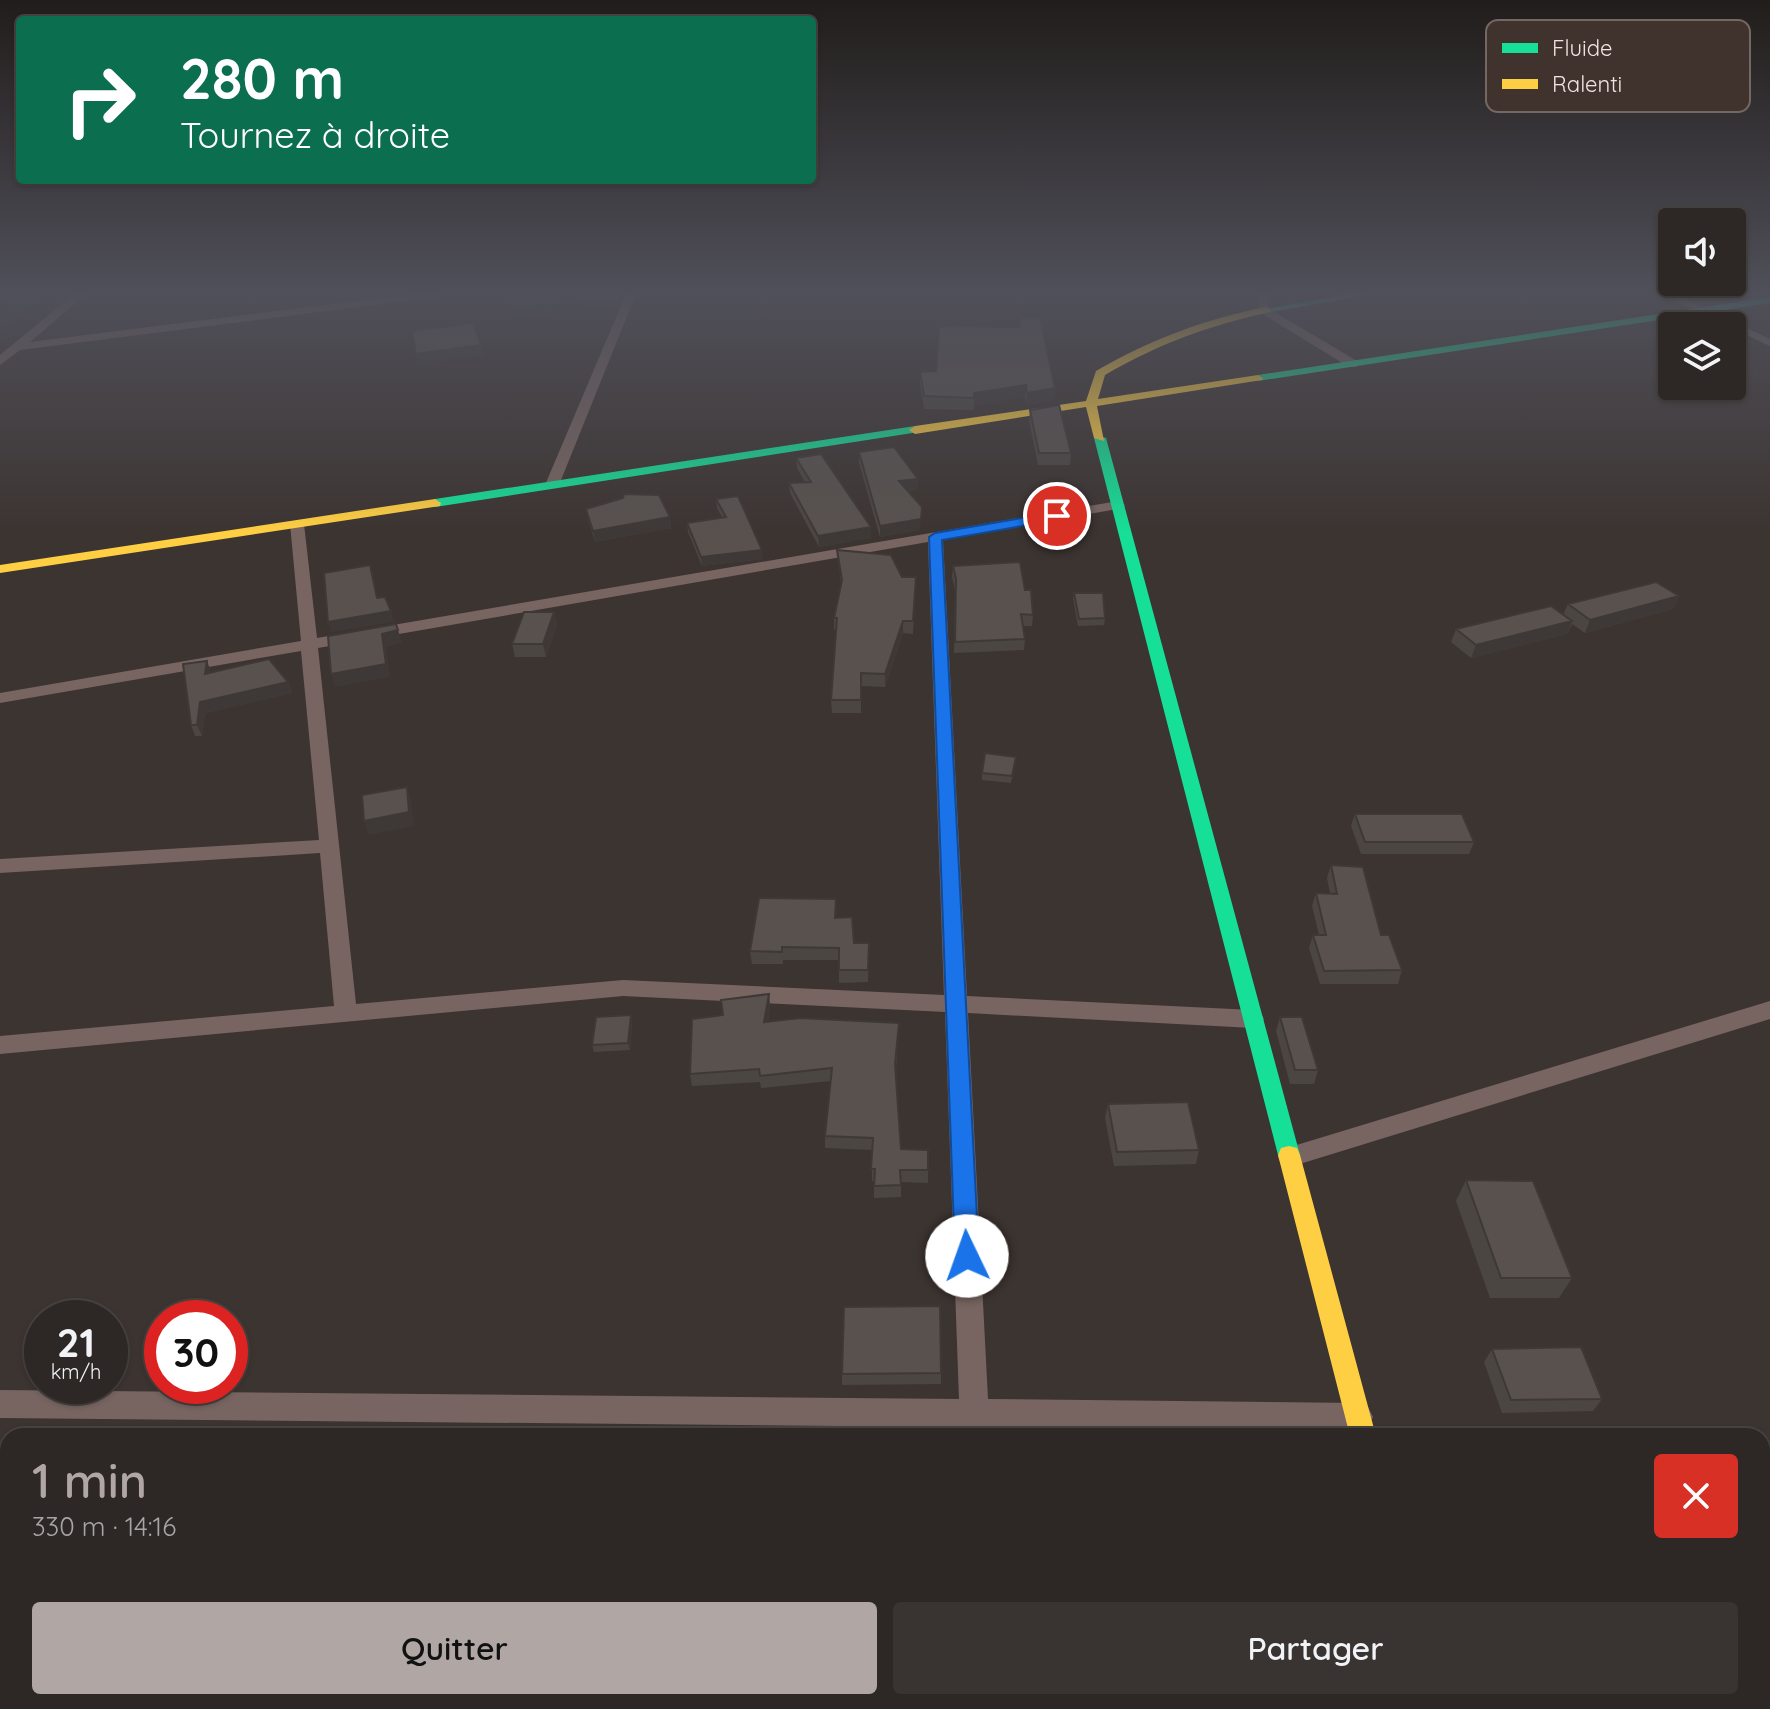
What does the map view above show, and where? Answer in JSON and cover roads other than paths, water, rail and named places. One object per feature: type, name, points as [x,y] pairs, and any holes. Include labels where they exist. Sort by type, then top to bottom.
[{"type":"street","points":[[552,485],[598,374]]},
{"type":"street","points":[[0,1404],[974,1413],[1361,1426],[1091,404],[1100,374]]},
{"type":"street","points":[[0,569],[1289,374]]},
{"type":"street","points":[[0,698],[1118,505]]},
{"type":"street","points":[[297,524],[346,1013]]},
{"type":"street","points":[[935,537],[974,1413]]},
{"type":"street","points":[[0,866],[330,846]]},
{"type":"street","points":[[0,1045],[623,988],[1253,1019]]},
{"type":"street","points":[[1290,1157],[1770,1010]]}]
